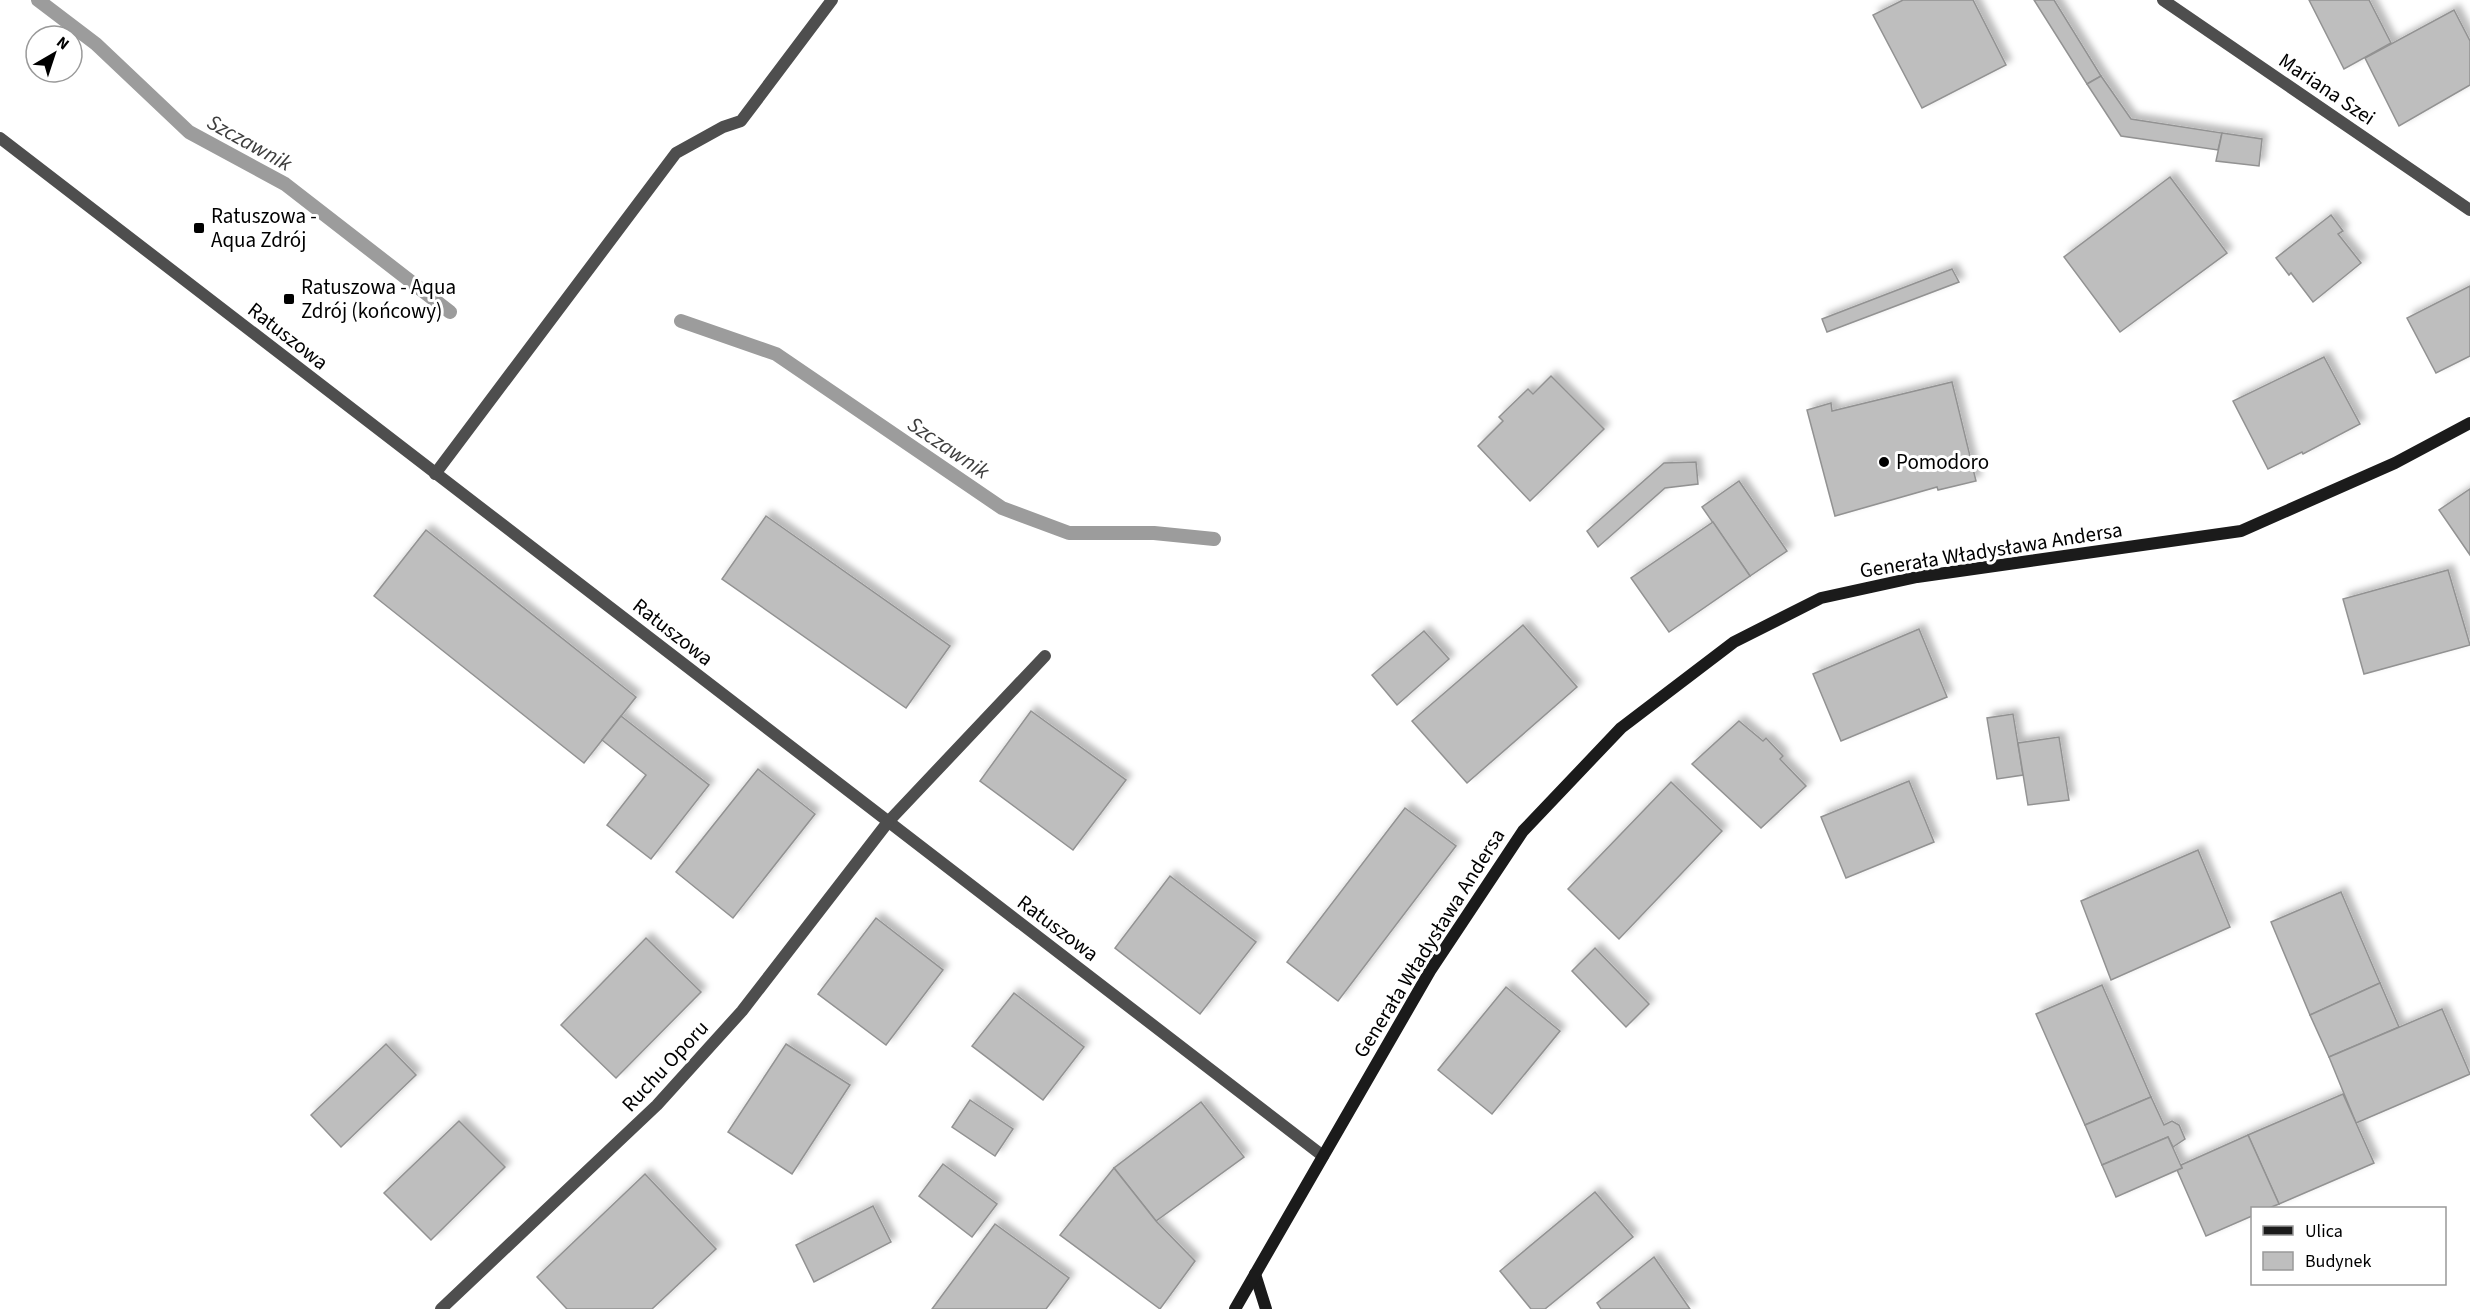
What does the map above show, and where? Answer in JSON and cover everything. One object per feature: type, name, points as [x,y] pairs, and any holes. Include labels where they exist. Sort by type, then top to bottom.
[{"type":"street","points":[[435,474],[676,153],[723,127],[741,121],[832,0]]},
{"type":"street","name":"Mariana Szei","points":[[2163,0],[2470,210]]},
{"type":"street","name":"Ratuszowa","points":[[0,138],[1323,1156]]},
{"type":"street","name":"Generała Władysława Andersa","points":[[1235,1309],[1430,971],[1523,831],[1621,728],[1734,642],[1821,598],[1917,577],[2241,531],[2395,463],[2470,423]]},
{"type":"street","name":"Ruchu Oporu","points":[[441,1309],[657,1105],[742,1011],[888,822],[1045,656]]},
{"type":"street","points":[[1255,1274],[1266,1309]]},
{"type":"building","points":[[1903,0],[1973,0],[2006,65],[1922,108],[1873,15]]},
{"type":"building","points":[[2034,0],[2054,0],[2101,76],[2087,84]]},
{"type":"building","points":[[2309,0],[2369,0],[2391,43],[2344,69]]},
{"type":"building","points":[[2454,10],[2470,41],[2470,85],[2399,126],[2365,58]]},
{"type":"building","points":[[2101,76],[2131,119],[2222,133],[2218,150],[2121,136],[2087,84]]},
{"type":"building","points":[[2222,133],[2262,139],[2259,166],[2216,161]]},
{"type":"building","points":[[2170,177],[2227,253],[2120,332],[2064,257]]},
{"type":"building","points":[[2331,215],[2343,231],[2338,234],[2361,263],[2313,302],[2291,273],[2289,275],[2276,258]]},
{"type":"building","points":[[1952,269],[1959,282],[1827,332],[1822,319]]},
{"type":"building","points":[[2470,286],[2470,356],[2436,373],[2407,318]]},
{"type":"building","points":[[2324,357],[2360,424],[2303,454],[2302,452],[2268,469],[2233,401]]},
{"type":"building","points":[[1551,376],[1604,429],[1530,501],[1478,446],[1503,421],[1499,417],[1528,389],[1533,394]]},
{"type":"building","points":[[1952,382],[1976,481],[1938,490],[1937,487],[1835,516],[1807,410],[1831,403],[1832,411]]},
{"type":"building","points":[[1696,462],[1698,484],[1665,488],[1598,547],[1587,531],[1664,463]]},
{"type":"building","points":[[1739,481],[1787,551],[1750,576],[1702,507]]},
{"type":"building","points":[[2470,489],[2470,555],[2439,510]]},
{"type":"building","points":[[766,516],[950,646],[906,708],[722,579]]},
{"type":"building","points":[[1713,522],[1750,576],[1669,632],[1631,578]]},
{"type":"building","points":[[426,530],[636,697],[584,763],[374,596]]},
{"type":"building","points":[[2448,570],[2470,645],[2364,674],[2343,599]]},
{"type":"building","points":[[1523,625],[1577,687],[1467,783],[1412,721]]},
{"type":"building","points":[[1919,629],[1947,697],[1841,741],[1813,674]]},
{"type":"building","points":[[1424,631],[1449,659],[1397,705],[1372,675]]},
{"type":"building","points":[[1031,711],[1126,780],[1073,850],[980,781]]},
{"type":"building","points":[[2013,714],[2023,775],[1997,779],[1987,718]]},
{"type":"building","points":[[621,716],[709,785],[651,859],[607,825],[646,775],[602,740]]},
{"type":"building","points":[[1739,721],[1763,741],[1766,738],[1783,756],[1780,759],[1806,786],[1761,828],[1692,764]]},
{"type":"building","points":[[2059,737],[2069,800],[2028,805],[2018,743]]},
{"type":"building","points":[[758,769],[815,814],[733,918],[676,872]]},
{"type":"building","points":[[1909,781],[1934,842],[1846,878],[1821,817]]},
{"type":"building","points":[[1671,782],[1722,831],[1619,939],[1568,889]]},
{"type":"building","points":[[1405,808],[1456,846],[1338,1001],[1287,962]]},
{"type":"building","points":[[2198,850],[2230,927],[2111,980],[2081,901]]},
{"type":"building","points":[[1170,876],[1256,942],[1200,1014],[1115,948]]},
{"type":"building","points":[[2341,892],[2380,983],[2310,1015],[2271,922]]},
{"type":"building","points":[[876,918],[943,970],[886,1045],[818,994]]},
{"type":"building","points":[[646,938],[701,992],[616,1078],[561,1025]]},
{"type":"building","points":[[1595,948],[1649,1004],[1626,1027],[1572,971]]},
{"type":"building","points":[[2380,983],[2399,1027],[2329,1057],[2310,1015]]},
{"type":"building","points":[[2102,985],[2151,1097],[2085,1125],[2036,1014]]},
{"type":"building","points":[[1506,987],[1560,1031],[1492,1114],[1438,1070]]},
{"type":"building","points":[[1014,993],[1084,1047],[1043,1100],[972,1046]]},
{"type":"building","points":[[2442,1009],[2470,1074],[2356,1123],[2329,1057]]},
{"type":"building","points":[[386,1044],[416,1075],[341,1147],[311,1115]]},
{"type":"building","points":[[786,1044],[850,1085],[792,1174],[728,1132]]},
{"type":"building","points":[[2343,1094],[2374,1163],[2279,1204],[2248,1135]]},
{"type":"building","points":[[2151,1097],[2164,1125],[2172,1121],[2179,1125],[2185,1139],[2173,1147],[2168,1137],[2102,1165],[2085,1125]]},
{"type":"building","points":[[970,1100],[1013,1129],[995,1156],[952,1127]]},
{"type":"building","points":[[1201,1102],[1244,1157],[1156,1221],[1114,1168]]},
{"type":"building","points":[[459,1121],[505,1167],[431,1240],[384,1193]]},
{"type":"building","points":[[2248,1135],[2279,1204],[2272,1207],[2251,1207],[2251,1216],[2206,1236],[2177,1170],[2182,1168],[2181,1165]]},
{"type":"building","points":[[2168,1137],[2182,1168],[2116,1197],[2102,1165]]},
{"type":"building","points":[[943,1164],[997,1204],[972,1237],[919,1196]]},
{"type":"building","points":[[1114,1168],[1156,1221],[1195,1261],[1160,1309],[1060,1235]]},
{"type":"building","points":[[645,1174],[716,1249],[652,1309],[567,1309],[537,1277]]},
{"type":"building","points":[[1595,1192],[1633,1237],[1545,1309],[1531,1309],[1500,1271]]},
{"type":"building","points":[[873,1206],[891,1242],[814,1282],[796,1245]]},
{"type":"building","points":[[995,1224],[1069,1278],[1046,1309],[932,1309]]},
{"type":"building","points":[[1654,1257],[1690,1309],[1601,1309],[1597,1303]]},
{"type":"waterway","name":"Szczawnik","points":[[38,0],[96,44],[189,132],[285,184],[450,312]]},
{"type":"waterway","name":"Szczawnik","points":[[681,321],[776,354],[1002,508],[1069,533],[1154,533],[1214,539]]},
{"type":"place","name":"Ratuszowa - Aqua Zdrój","points":[[199,228]]},
{"type":"place","name":"Ratuszowa - Aqua Zdrój (końcowy)","points":[[289,299]]},
{"type":"place","name":"Pomodoro","points":[[1884,462]]}]
